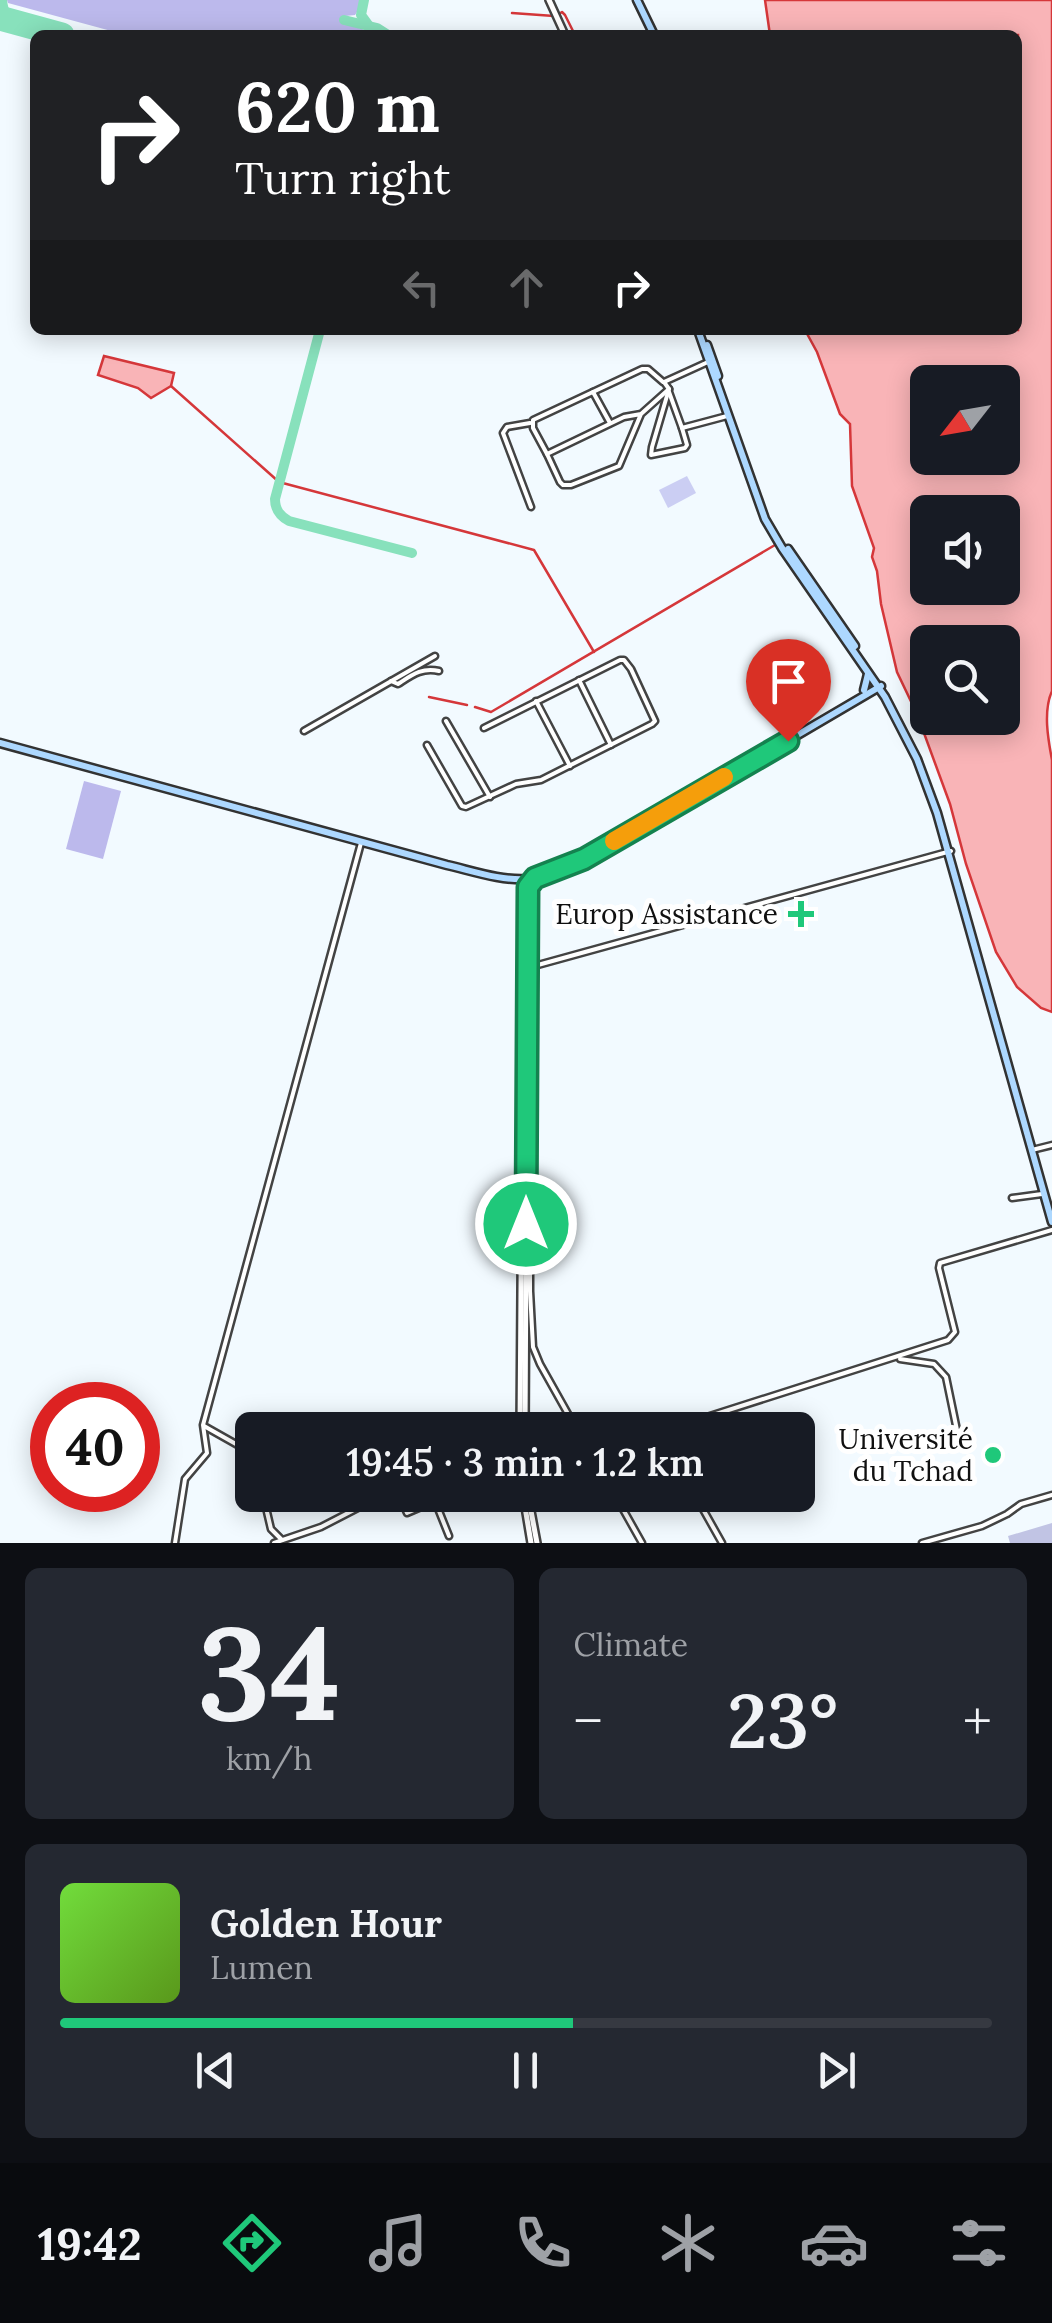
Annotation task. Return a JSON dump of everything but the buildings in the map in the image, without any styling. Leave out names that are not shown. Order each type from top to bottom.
[{"type":"main road","points":[[637,0],[652,30]]},
{"type":"main road","points":[[697,335],[768,517],[904,722],[928,776],[1052,1208]]},
{"type":"main road","points":[[697,335],[765,519],[878,682],[922,772],[949,852]]},
{"type":"main road","points":[[865,692],[868,672]]},
{"type":"main road","points":[[0,744],[490,875],[526,881],[604,848],[878,682]]},
{"type":"main road","points":[[865,692],[885,697]]},
{"type":"main road","points":[[1034,1150],[1052,1222]]},
{"type":"street","points":[[550,0],[563,30]]},
{"type":"street","points":[[664,382],[708,362]]},
{"type":"street","points":[[531,507],[503,433],[507,427],[531,423],[644,368],[668,389],[687,445],[654,456],[651,455],[668,389]]},
{"type":"street","points":[[531,423],[563,486],[571,485],[614,469],[622,460],[641,414],[668,389]]},
{"type":"street","points":[[593,392],[610,424]]},
{"type":"street","points":[[682,428],[728,413]]},
{"type":"street","points":[[547,454],[641,414]]},
{"type":"street","points":[[304,731],[435,656]]},
{"type":"street","points":[[427,745],[466,807],[516,784],[541,780],[655,720],[631,669],[620,660],[484,728]]},
{"type":"street","points":[[388,683],[398,684],[418,671],[439,671]]},
{"type":"street","points":[[579,680],[612,745]]},
{"type":"street","points":[[536,701],[570,766]]},
{"type":"street","points":[[446,720],[490,797]]},
{"type":"street","points":[[175,1543],[185,1479],[207,1453],[203,1426],[361,840]]},
{"type":"street","points":[[524,968],[949,852]]},
{"type":"street","points":[[522,1412],[526,881]]},
{"type":"street","points":[[1034,1150],[1052,1145]]},
{"type":"street","points":[[524,1151],[530,1156],[533,1347],[567,1412]]},
{"type":"street","points":[[1012,1198],[1044,1194]]},
{"type":"street","points":[[724,1412],[948,1340],[955,1332],[940,1263],[1052,1230]]},
{"type":"street","points":[[896,1358],[934,1364],[946,1377],[958,1434]]},
{"type":"street","points":[[203,1426],[235,1443]]},
{"type":"street","points":[[922,1543],[982,1526],[1021,1504],[1052,1495]]},
{"type":"street","points":[[267,1512],[271,1529],[282,1540]]},
{"type":"street","points":[[274,1543],[351,1512]]},
{"type":"street","points":[[440,1512],[450,1536]]},
{"type":"street","points":[[529,1512],[534,1543]]},
{"type":"street","points":[[625,1512],[642,1543]]},
{"type":"street","points":[[704,1512],[722,1543]]},
{"type":"shaded area","points":[[7,0],[361,0],[355,15],[345,16],[343,23],[365,30],[108,30]]},
{"type":"shaded area","points":[[765,0],[1052,0],[1052,691],[1047,716],[1052,760],[1052,1012],[1041,1008],[1017,987],[996,952],[925,735],[1020,735],[1020,625],[910,625],[910,699],[897,672],[872,557],[874,548],[852,486],[850,424],[840,414],[808,335],[1022,335],[1022,30],[769,30]]},
{"type":"shaded area","points":[[104,356],[174,373],[171,386],[151,398],[138,388],[98,375]]},
{"type":"shaded area","points":[[687,476],[696,493],[668,508],[659,490]]},
{"type":"shaded area","points":[[84,781],[121,791],[103,859],[66,849]]},
{"type":"shaded area","points":[[1052,1523],[1052,1543],[1010,1543],[1008,1536]]},
{"type":"waterway","points":[[512,13],[554,16]]},
{"type":"waterway","points":[[559,14],[565,15],[572,30]]},
{"type":"waterway","points":[[171,386],[279,482],[534,550],[594,652]]},
{"type":"waterway","points":[[475,707],[491,712],[775,545]]},
{"type":"waterway","points":[[429,697],[467,705]]},
{"type":"taxiway","points":[[2,0],[6,14],[18,23]]},
{"type":"taxiway","points":[[364,0],[361,15],[369,26]]},
{"type":"taxiway","points":[[344,20],[380,30]]},
{"type":"taxiway","points":[[319,335],[275,499],[277,509],[289,521],[412,553]]},
{"type":"runway","points":[[0,18],[44,30]]},
{"type":"slow traffic","points":[[614,841],[724,777]]},
{"type":"place","name":"Europ Assistance","points":[[801,914]]},
{"type":"place","name":"Université du Tchad","points":[[993,1455]]},
{"type":"route","points":[[526,1224],[528,887],[535,878],[584,859],[788,741]]}]
